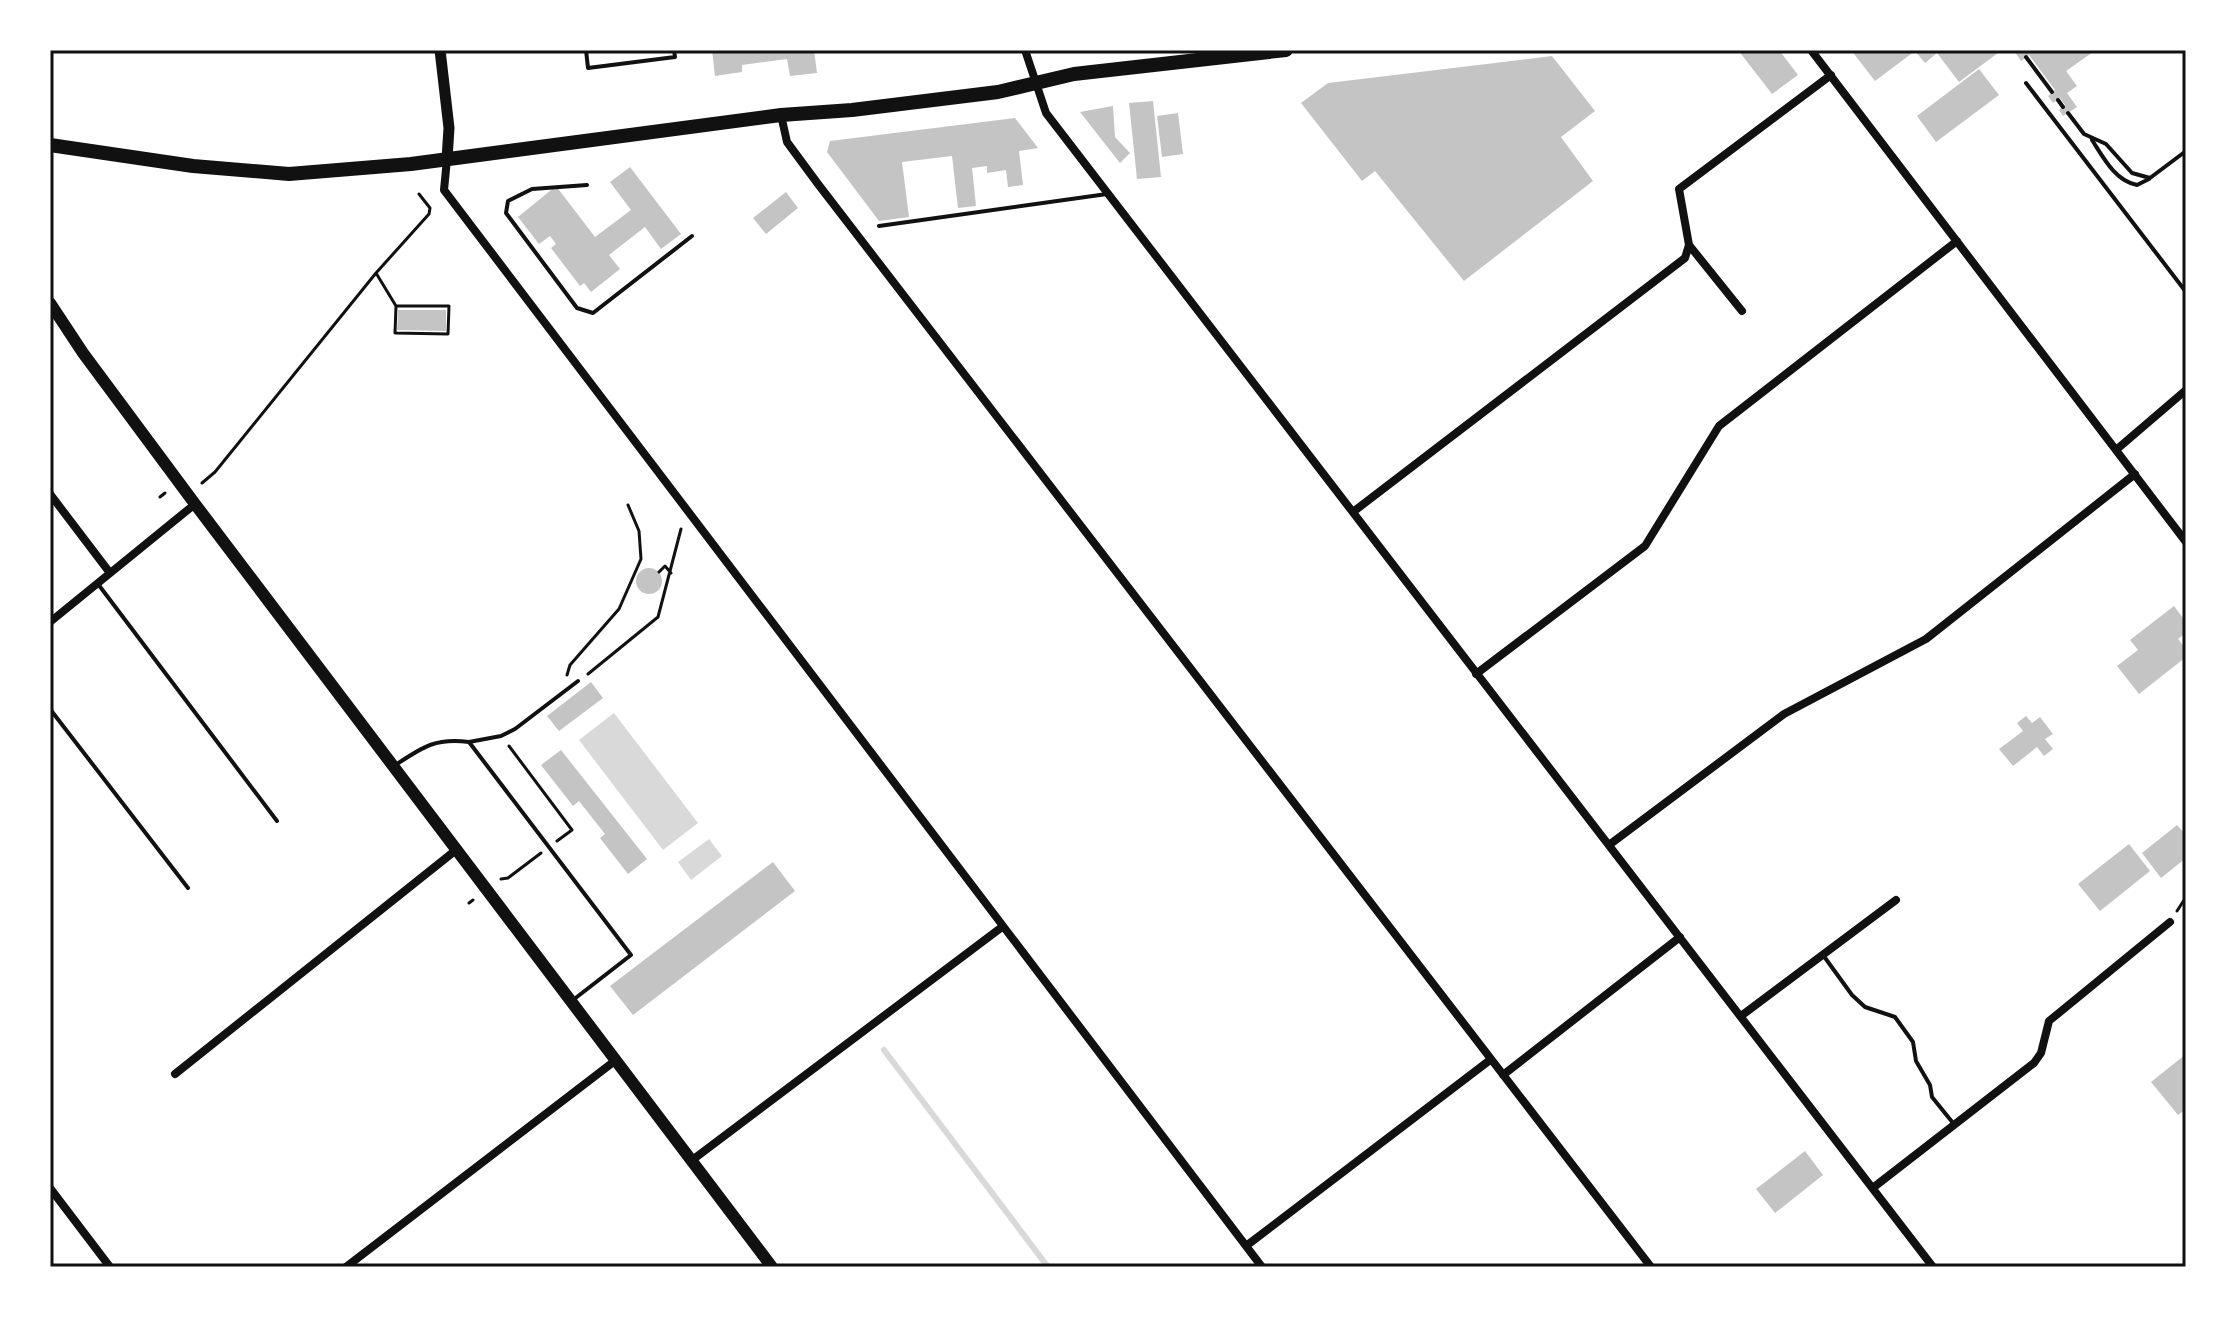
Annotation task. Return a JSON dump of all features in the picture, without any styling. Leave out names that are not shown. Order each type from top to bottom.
[{"type":"main road","points":[[50,153],[57,146],[251,172],[350,171],[781,115],[852,110],[998,92],[1074,74],[1286,50]]},
{"type":"main road","points":[[50,303],[83,353],[195,504],[772,1267]]},
{"type":"street","points":[[440,50],[449,128],[444,190],[1262,1267]]},
{"type":"street","points":[[1025,50],[1046,113],[1933,1267]]},
{"type":"street","points":[[1811,50],[2186,542]]},
{"type":"street","points":[[1353,512],[1685,258],[1689,245],[1679,189],[1831,75]]},
{"type":"street","points":[[781,115],[787,142],[818,184],[1651,1267]]},
{"type":"street","points":[[1476,674],[1645,546],[1719,426],[1957,241]]},
{"type":"street","points":[[1689,245],[1742,311]]},
{"type":"street","points":[[2116,450],[2186,390]]},
{"type":"street","points":[[1609,845],[1784,714],[1926,639],[2135,474]]},
{"type":"street","points":[[50,494],[110,573]]},
{"type":"street","points":[[50,622],[195,504]]},
{"type":"street","points":[[175,1074],[456,850]]},
{"type":"street","points":[[1741,1016],[1896,900]]},
{"type":"street","points":[[1874,1187],[2038,1059],[2046,1027],[2053,1016],[2170,922]]},
{"type":"street","points":[[691,1161],[1002,927]]},
{"type":"street","points":[[1503,1075],[1680,937]]},
{"type":"street","points":[[346,1267],[616,1060]]},
{"type":"street","points":[[1246,1246],[1490,1060]]},
{"type":"street","points":[[50,1188],[110,1267]]},
{"type":"lane","points":[[586,50],[588,68],[675,57],[674,50]]},
{"type":"lane","points":[[2026,57],[2052,92]]},
{"type":"lane","points":[[2026,83],[2186,292]]},
{"type":"lane","points":[[2058,100],[2063,107]]},
{"type":"lane","points":[[2068,113],[2127,183],[2137,185],[2150,178],[2186,151]]},
{"type":"lane","points":[[2091,139],[2106,144],[2132,173],[2150,178]]},
{"type":"lane","points":[[587,185],[532,189],[508,201],[506,213],[577,308],[593,313],[692,236]]},
{"type":"lane","points":[[879,226],[1108,194]]},
{"type":"lane","points":[[97,583],[277,821]]},
{"type":"lane","points":[[394,766],[425,746],[446,739],[469,742],[501,736],[515,729],[578,681]]},
{"type":"lane","points":[[50,709],[188,888]]},
{"type":"lane","points":[[469,742],[631,955],[571,1001]]},
{"type":"lane","points":[[1823,955],[1852,995],[1865,1007],[1895,1017],[1913,1042],[1916,1061],[1930,1085],[1932,1097],[1954,1125]]},
{"type":"path","points":[[202,483],[215,472],[376,273],[429,214],[430,208],[419,194]]},
{"type":"path","points":[[376,273],[396,306],[395,333],[448,334],[449,306],[396,306]]},
{"type":"path","points":[[160,497],[165,493]]},
{"type":"path","points":[[570,688],[567,676],[570,665],[619,609],[641,559],[639,531],[628,505]]},
{"type":"path","points":[[578,681],[658,617],[681,529]]},
{"type":"path","points":[[659,572],[665,566],[671,573]]},
{"type":"shaded area","points":[[614,713],[698,823],[663,850],[579,740]]},
{"type":"shaded area","points":[[709,839],[722,856],[691,880],[678,862]]},
{"type":"building","points":[[712,50],[814,50],[817,73],[790,76],[787,59],[742,65],[742,72],[715,76]]},
{"type":"building","points":[[1738,50],[1779,50],[1798,75],[1772,94]]},
{"type":"building","points":[[1851,50],[2002,50],[1959,82],[1937,53],[1925,63],[1915,51],[1875,81]]},
{"type":"building","points":[[2096,50],[2066,71],[2077,86],[2067,93],[2077,107],[2063,116],[2059,110],[2065,105],[2060,98],[2053,103],[2048,96],[2055,90],[2029,55],[2021,61],[2015,52]]},
{"type":"building","points":[[1552,56],[1595,111],[1561,137],[1593,181],[1464,281],[1375,171],[1362,181],[1301,103],[1328,83]]},
{"type":"building","points":[[1979,69],[1999,95],[1936,142],[1917,116]]},
{"type":"building","points":[[1153,101],[1161,177],[1137,179],[1129,103]]},
{"type":"building","points":[[1113,106],[1115,137],[1130,153],[1120,163],[1080,112]]},
{"type":"building","points":[[1178,113],[1183,154],[1162,157],[1157,116]]},
{"type":"building","points":[[1015,118],[1038,148],[1019,151],[1023,185],[1008,187],[1006,170],[987,173],[987,166],[972,168],[976,206],[958,208],[952,156],[902,162],[909,217],[879,221],[827,152],[830,141]]},
{"type":"building","points":[[630,167],[681,234],[661,249],[645,227],[609,255],[620,269],[591,292],[584,283],[580,286],[551,248],[556,244],[550,236],[539,244],[518,217],[556,186],[595,237],[631,210],[610,182]]},
{"type":"building","points":[[786,192],[798,208],[766,234],[753,218]]},
{"type":"building","points":[[398,310],[446,310],[446,331],[397,330]]},
{"type":"building","points":[[649,568],[658,572],[662,581],[658,590],[649,594],[640,590],[636,581],[640,572]]},
{"type":"building","points":[[2174,606],[2186,622],[2186,633],[2178,639],[2186,649],[2186,657],[2139,694],[2117,666],[2138,650],[2130,640]]},
{"type":"building","points":[[591,682],[603,698],[559,731],[547,716]]},
{"type":"building","points":[[2026,716],[2032,723],[2040,717],[2053,734],[2045,739],[2053,749],[2044,756],[2037,747],[2013,766],[1999,749],[2023,731],[2017,723]]},
{"type":"building","points":[[561,750],[647,859],[628,874],[600,838],[605,834],[579,801],[573,806],[541,765]]},
{"type":"building","points":[[2177,825],[2186,835],[2186,858],[2161,878],[2142,853]]},
{"type":"building","points":[[2129,844],[2150,871],[2100,911],[2078,884]]},
{"type":"building","points":[[773,862],[795,891],[633,1015],[610,986]]},
{"type":"building","points":[[2186,1054],[2186,1109],[2178,1115],[2151,1082]]},
{"type":"building","points":[[1805,1151],[1823,1175],[1775,1213],[1756,1189]]},
{"type":"waterway","points":[[884,1050],[1048,1267]]}]
